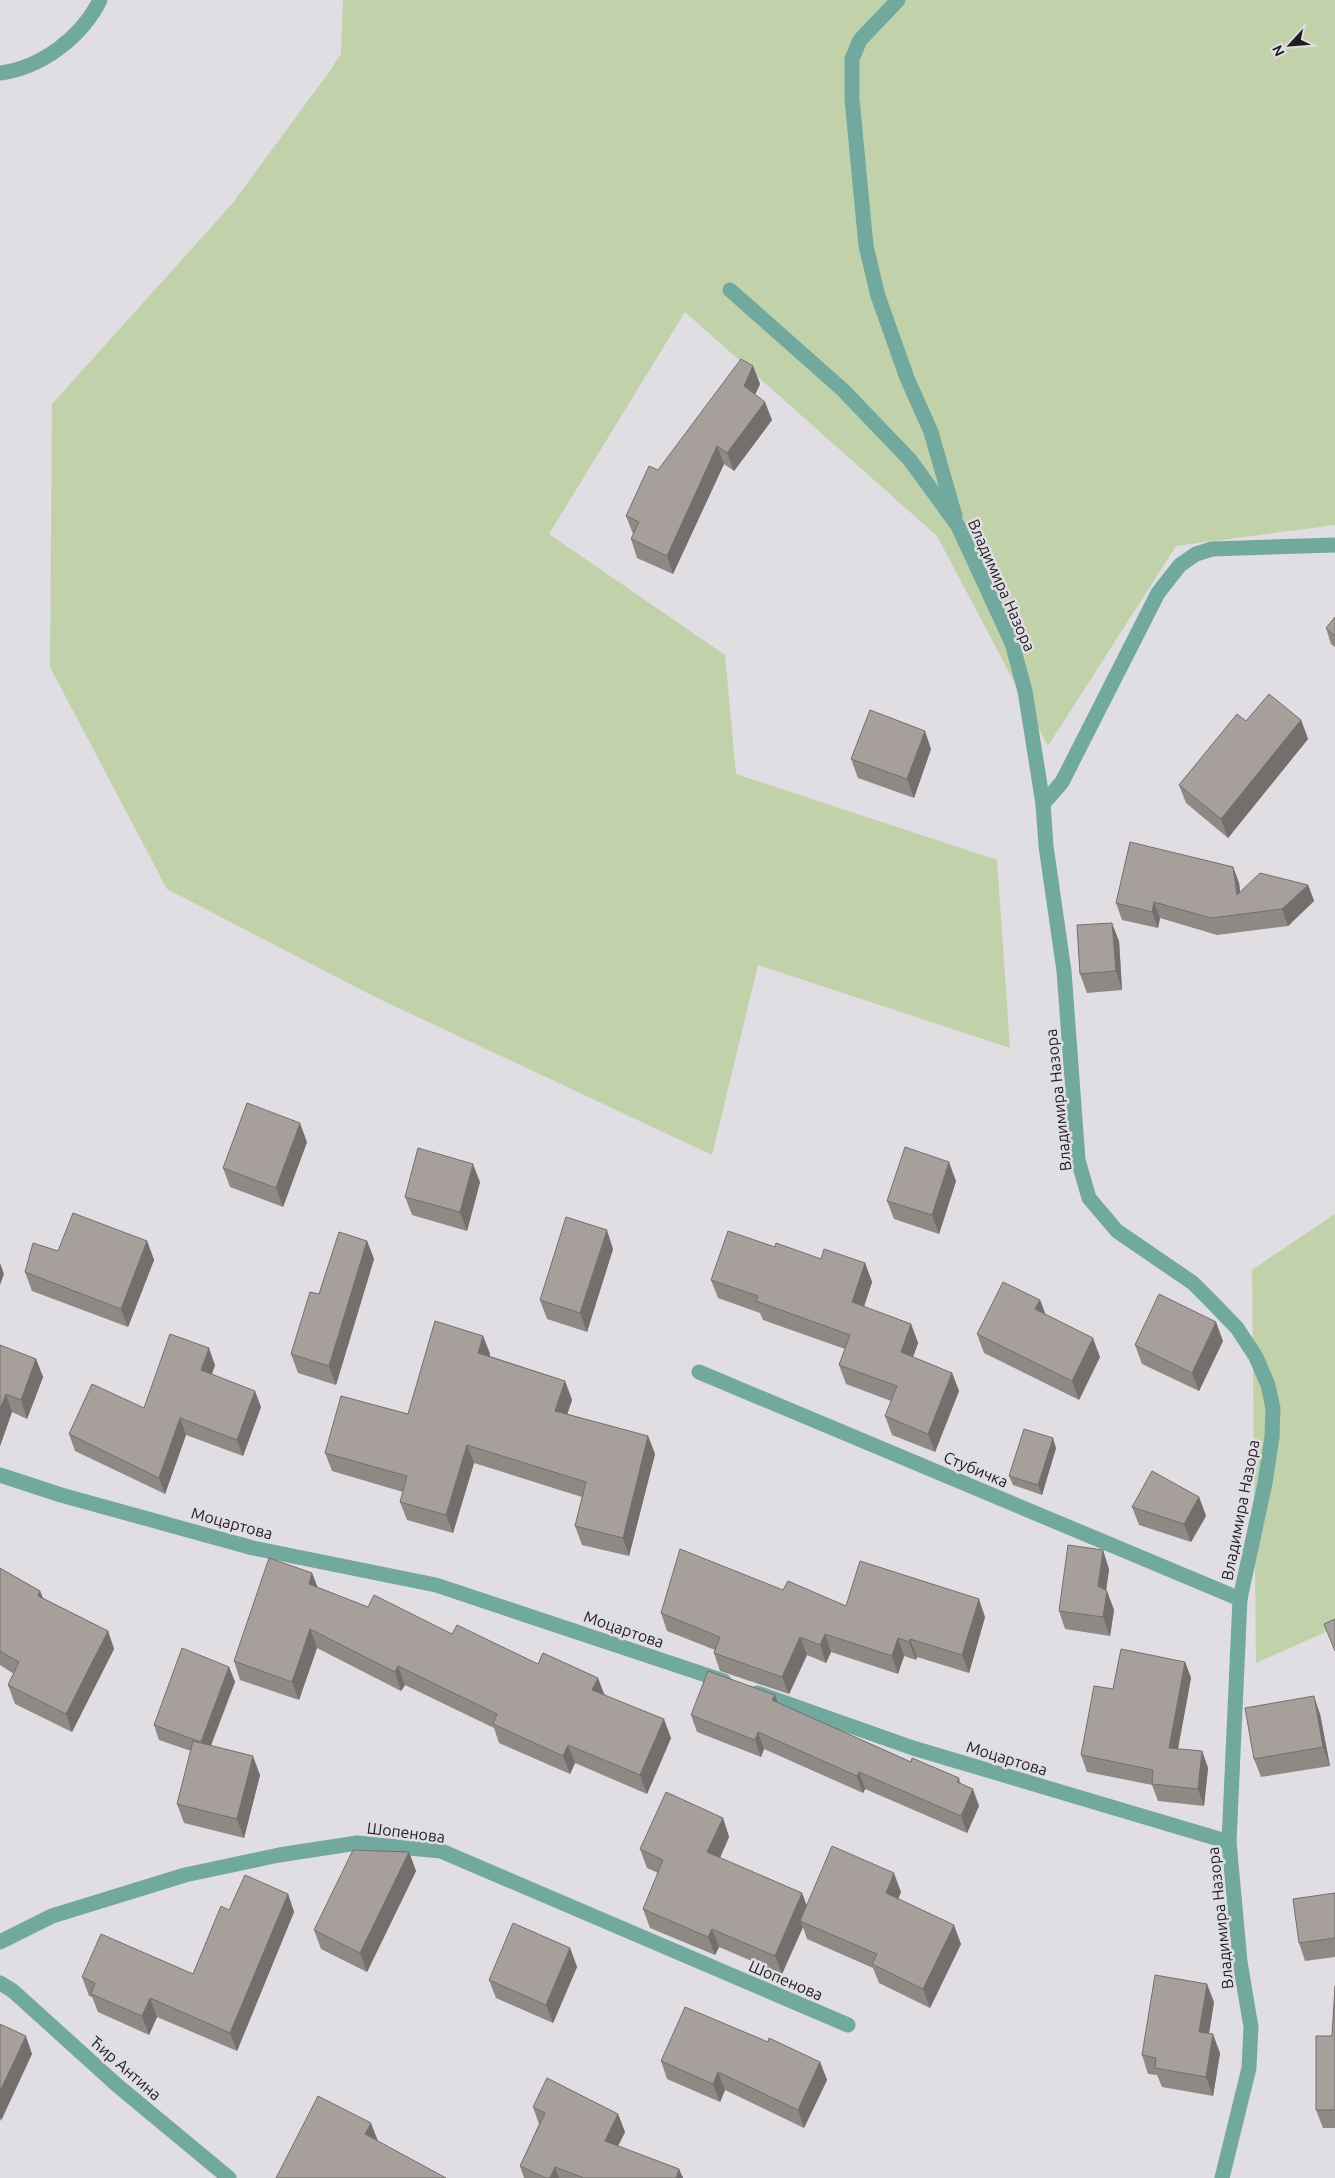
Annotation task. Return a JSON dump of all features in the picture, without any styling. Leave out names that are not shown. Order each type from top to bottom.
[{"type":"street","points":[[0,73],[39,61],[69,40],[92,15],[100,0]]},
{"type":"street","points":[[898,0],[860,40],[852,59],[852,99],[866,246],[878,296],[907,378],[931,432],[958,526]]},
{"type":"street","name":"Владимира Назора","points":[[730,290],[843,390],[910,460],[958,526],[1012,642],[1026,691],[1043,804],[1046,846],[1064,971],[1078,1160],[1089,1198],[1117,1231],[1193,1283],[1237,1328],[1256,1357],[1268,1385],[1274,1408],[1265,1483],[1240,1599],[1229,1842],[1240,1962],[1251,2027],[1249,2068],[1222,2178]]},
{"type":"street","points":[[1043,804],[1062,782],[1158,593],[1180,565],[1196,554],[1212,549],[1335,545]]},
{"type":"street","name":"Стубичка","points":[[699,1372],[1240,1599]]},
{"type":"street","name":"Моцартова","points":[[0,1475],[61,1495],[253,1548],[436,1585],[741,1687],[913,1748],[1229,1842]]},
{"type":"street","name":"Шопенова","points":[[0,1942],[52,1916],[185,1874],[323,1847],[357,1843],[403,1846],[441,1851],[848,2025]]},
{"type":"street","name":"Ћир Антина","points":[[0,1983],[13,1991],[118,2086],[229,2178]]},
{"type":"green space","points":[[343,0],[1335,0],[1335,525],[1176,546],[1048,746],[937,536],[685,312],[549,534],[725,655],[736,774],[997,860],[1010,1048],[758,965],[712,1155],[375,997],[167,889],[50,667],[52,404],[232,204],[329,72],[341,54]]},
{"type":"green space","points":[[1335,1214],[1335,1628],[1256,1663],[1252,1270]]},
{"type":"building","points":[[741,359],[753,366],[744,386],[765,402],[727,453],[717,446],[667,556],[631,539],[639,522],[626,516],[649,466],[658,470]]},
{"type":"building","points":[[1335,617],[1335,636],[1326,628]]},
{"type":"building","points":[[1269,694],[1301,720],[1221,819],[1179,785],[1237,714],[1246,721]]},
{"type":"building","points":[[870,710],[925,731],[907,779],[851,759]]},
{"type":"building","points":[[1130,842],[1233,867],[1237,895],[1260,873],[1308,885],[1282,909],[1211,918],[1154,902],[1152,912],[1116,903]]},
{"type":"building","points":[[1112,923],[1116,971],[1080,974],[1077,925]]},
{"type":"building","points":[[247,1103],[300,1123],[276,1188],[223,1168]]},
{"type":"building","points":[[905,1147],[949,1162],[932,1215],[887,1201]]},
{"type":"building","points":[[418,1148],[473,1164],[460,1212],[405,1197]]},
{"type":"building","points":[[73,1213],[147,1241],[121,1309],[25,1272],[33,1243],[58,1251]]},
{"type":"building","points":[[566,1217],[607,1230],[580,1313],[540,1300]]},
{"type":"building","points":[[728,1231],[775,1247],[776,1243],[821,1259],[824,1249],[865,1263],[852,1302],[911,1324],[901,1352],[952,1373],[928,1434],[885,1416],[897,1386],[839,1365],[850,1335],[756,1301],[758,1296],[711,1280]]},
{"type":"building","points":[[339,1232],[367,1241],[329,1366],[291,1354],[310,1292],[319,1294]]},
{"type":"building","points":[[1003,1282],[1040,1300],[1035,1309],[1093,1338],[1072,1381],[977,1334]]},
{"type":"building","points":[[1159,1294],[1216,1322],[1192,1373],[1135,1345]]},
{"type":"building","points":[[435,1321],[483,1336],[478,1353],[565,1381],[555,1411],[648,1436],[623,1538],[575,1526],[586,1482],[467,1445],[446,1515],[400,1502],[407,1476],[325,1453],[341,1396],[408,1414]]},
{"type":"building","points":[[170,1334],[209,1348],[201,1370],[255,1391],[237,1440],[180,1418],[159,1478],[69,1434],[92,1384],[144,1408]]},
{"type":"building","points":[[0,1345],[36,1359],[21,1400],[6,1394],[0,1409]]},
{"type":"building","points":[[1024,1429],[1053,1438],[1038,1485],[1009,1476]]},
{"type":"building","points":[[1152,1471],[1199,1497],[1184,1524],[1132,1507]]},
{"type":"building","points":[[1068,1545],[1103,1550],[1098,1586],[1107,1591],[1103,1617],[1059,1611]]},
{"type":"building","points":[[680,1549],[783,1590],[788,1581],[846,1606],[860,1561],[979,1599],[962,1655],[910,1639],[909,1642],[898,1638],[892,1656],[825,1634],[820,1645],[800,1637],[782,1677],[714,1653],[720,1637],[661,1613]]},
{"type":"building","points":[[269,1558],[312,1573],[309,1584],[368,1607],[374,1595],[452,1634],[457,1625],[538,1664],[543,1653],[598,1678],[592,1690],[664,1719],[640,1775],[568,1745],[563,1756],[493,1724],[497,1714],[398,1666],[395,1672],[310,1629],[292,1682],[234,1661]]},
{"type":"building","points":[[0,1568],[40,1591],[38,1596],[108,1631],[66,1714],[8,1685],[19,1662],[0,1651]]},
{"type":"building","points":[[1335,1619],[1335,1651],[1324,1624]]},
{"type":"building","points":[[182,1648],[229,1667],[201,1742],[154,1725]]},
{"type":"building","points":[[1121,1649],[1185,1662],[1169,1748],[1202,1751],[1198,1789],[1152,1784],[1153,1770],[1081,1755],[1094,1686],[1113,1689]]},
{"type":"building","points":[[708,1671],[775,1695],[772,1700],[911,1762],[912,1758],[959,1778],[957,1782],[973,1789],[961,1816],[859,1772],[857,1776],[758,1732],[755,1740],[691,1715]]},
{"type":"building","points":[[1314,1696],[1323,1747],[1254,1759],[1245,1708]]},
{"type":"building","points":[[193,1741],[253,1756],[237,1819],[177,1804]]},
{"type":"building","points":[[666,1792],[723,1818],[707,1852],[802,1893],[775,1956],[712,1929],[708,1937],[643,1909],[663,1860],[640,1849]]},
{"type":"building","points":[[832,1846],[894,1873],[886,1893],[954,1925],[923,1989],[872,1964],[877,1954],[800,1921]]},
{"type":"building","points":[[353,1850],[409,1852],[360,1953],[314,1930]]},
{"type":"building","points":[[245,1875],[288,1894],[230,2033],[150,1998],[142,2016],[91,1994],[95,1983],[82,1977],[101,1934],[193,1974],[221,1906],[229,1910]]},
{"type":"building","points":[[1335,1893],[1335,1938],[1299,1943],[1293,1899]]},
{"type":"building","points":[[513,1923],[570,1948],[546,2005],[489,1980]]},
{"type":"building","points":[[1155,1975],[1207,1984],[1199,2032],[1213,2034],[1206,2077],[1155,2068],[1156,2058],[1142,2055]]},
{"type":"building","points":[[1335,1986],[1335,2110],[1316,2110],[1316,2036],[1332,2036]]},
{"type":"building","points":[[685,2007],[768,2042],[769,2038],[820,2062],[798,2110],[718,2072],[713,2084],[661,2061]]},
{"type":"building","points":[[0,2024],[26,2036],[0,2091]]},
{"type":"building","points":[[547,2078],[618,2114],[605,2141],[679,2169],[676,2178],[584,2178],[555,2167],[550,2178],[546,2178],[520,2166],[545,2113],[533,2107]]},
{"type":"building","points":[[318,2096],[371,2123],[365,2134],[446,2178],[276,2178]]}]
